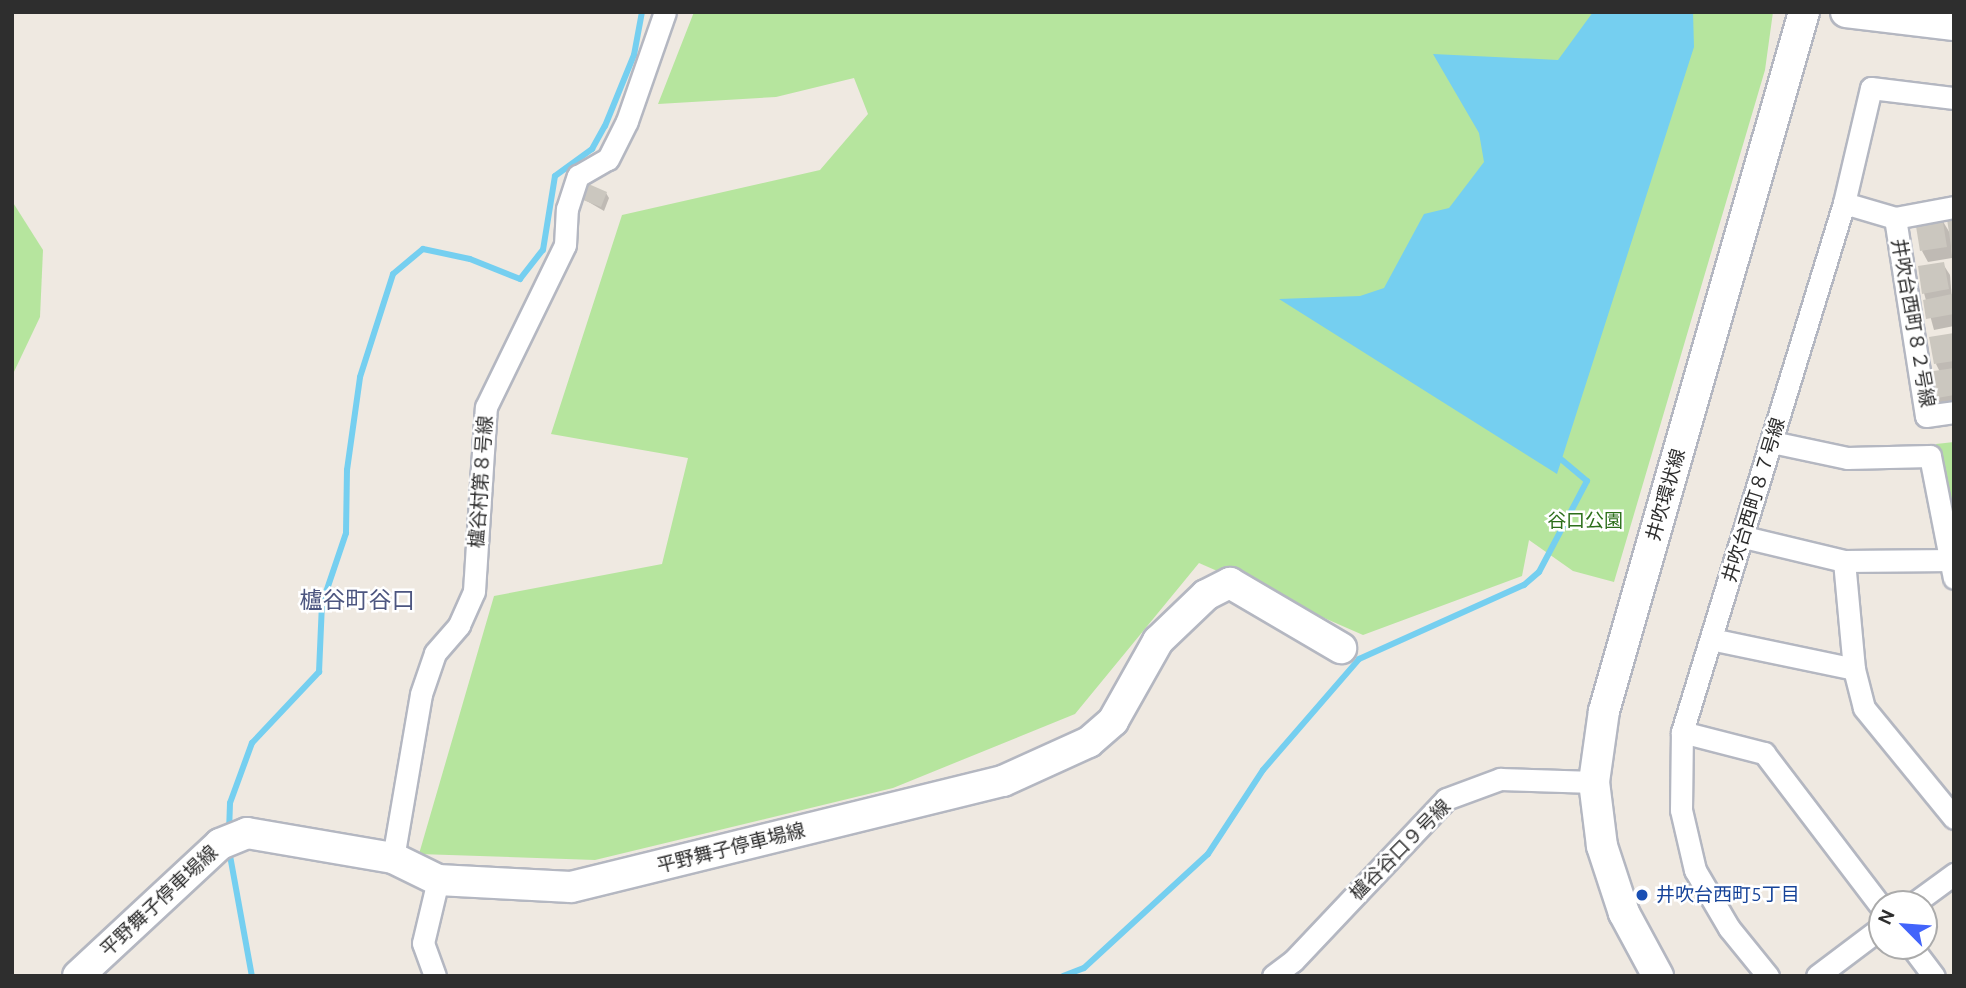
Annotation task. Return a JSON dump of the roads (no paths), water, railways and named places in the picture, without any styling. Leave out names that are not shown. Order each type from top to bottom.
[{"type":"main road","name":"井吹環状線","points":[[1658,976],[1619,899],[1602,846],[1594,782],[1604,711],[1804,12]]},
{"type":"main road","points":[[1846,12],[1954,25]]},
{"type":"main road","name":"平野舞子停車場線","points":[[78,976],[227,840],[247,833],[393,858],[438,880],[571,887],[1003,781],[1089,742],[1113,721],[1158,641],[1206,595],[1230,583],[1253,592],[1341,648]]},
{"type":"street","name":"櫨谷村第８号線","points":[[393,858],[421,694],[435,653],[458,625],[474,591],[486,407],[565,245],[568,209],[578,176],[608,159],[627,121],[665,12]]},
{"type":"street","name":"井吹台西町８７号線","points":[[1768,976],[1729,928],[1695,870],[1681,810],[1682,732],[1744,537],[1844,203],[1871,88],[1954,98]]},
{"type":"street","name":"井吹台西町８２号線","points":[[1844,203],[1895,218],[1926,416],[1954,412]]},
{"type":"street","points":[[1895,218],[1954,207]]},
{"type":"street","points":[[1744,537],[1844,561],[1953,566],[1930,457],[1847,458],[1772,442]]},
{"type":"street","points":[[1844,561],[1854,669],[1864,708],[1954,818]]},
{"type":"street","points":[[1711,639],[1854,669]]},
{"type":"street","points":[[1682,732],[1764,753],[1868,890]]},
{"type":"street","name":"櫨谷谷口９号線","points":[[1273,976],[1293,961],[1446,799],[1500,779],[1594,782]]},
{"type":"street","points":[[1932,890],[1954,874]]},
{"type":"street","points":[[435,976],[424,943],[438,880]]},
{"type":"street","points":[[1817,976],[1868,938]]},
{"type":"street","points":[[1922,960],[1934,976]]},
{"type":"water","points":[[1593,12],[1693,12],[1694,47],[1557,474],[1279,299],[1360,296],[1384,288],[1424,214],[1449,208],[1484,162],[1479,133],[1433,54],[1558,60]]},
{"type":"waterway","points":[[229,832],[230,803],[252,743],[319,672],[322,604],[346,533],[347,470],[360,377],[393,274],[423,249],[470,259],[520,279],[543,250],[555,176],[592,149],[605,126],[634,55],[642,12]]},
{"type":"waterway","points":[[1063,976],[1084,968],[1208,854],[1263,770],[1359,659],[1524,585],[1539,572],[1587,481],[1562,460]]},
{"type":"waterway","points":[[229,850],[252,976]]},
{"type":"place","name":"井吹台西町5丁目","points":[[1642,895]]},
{"type":"district","name":"櫨谷町谷口","points":[[357,600]]},
{"type":"park label","name":"谷口公園","points":[[1585,521]]}]
